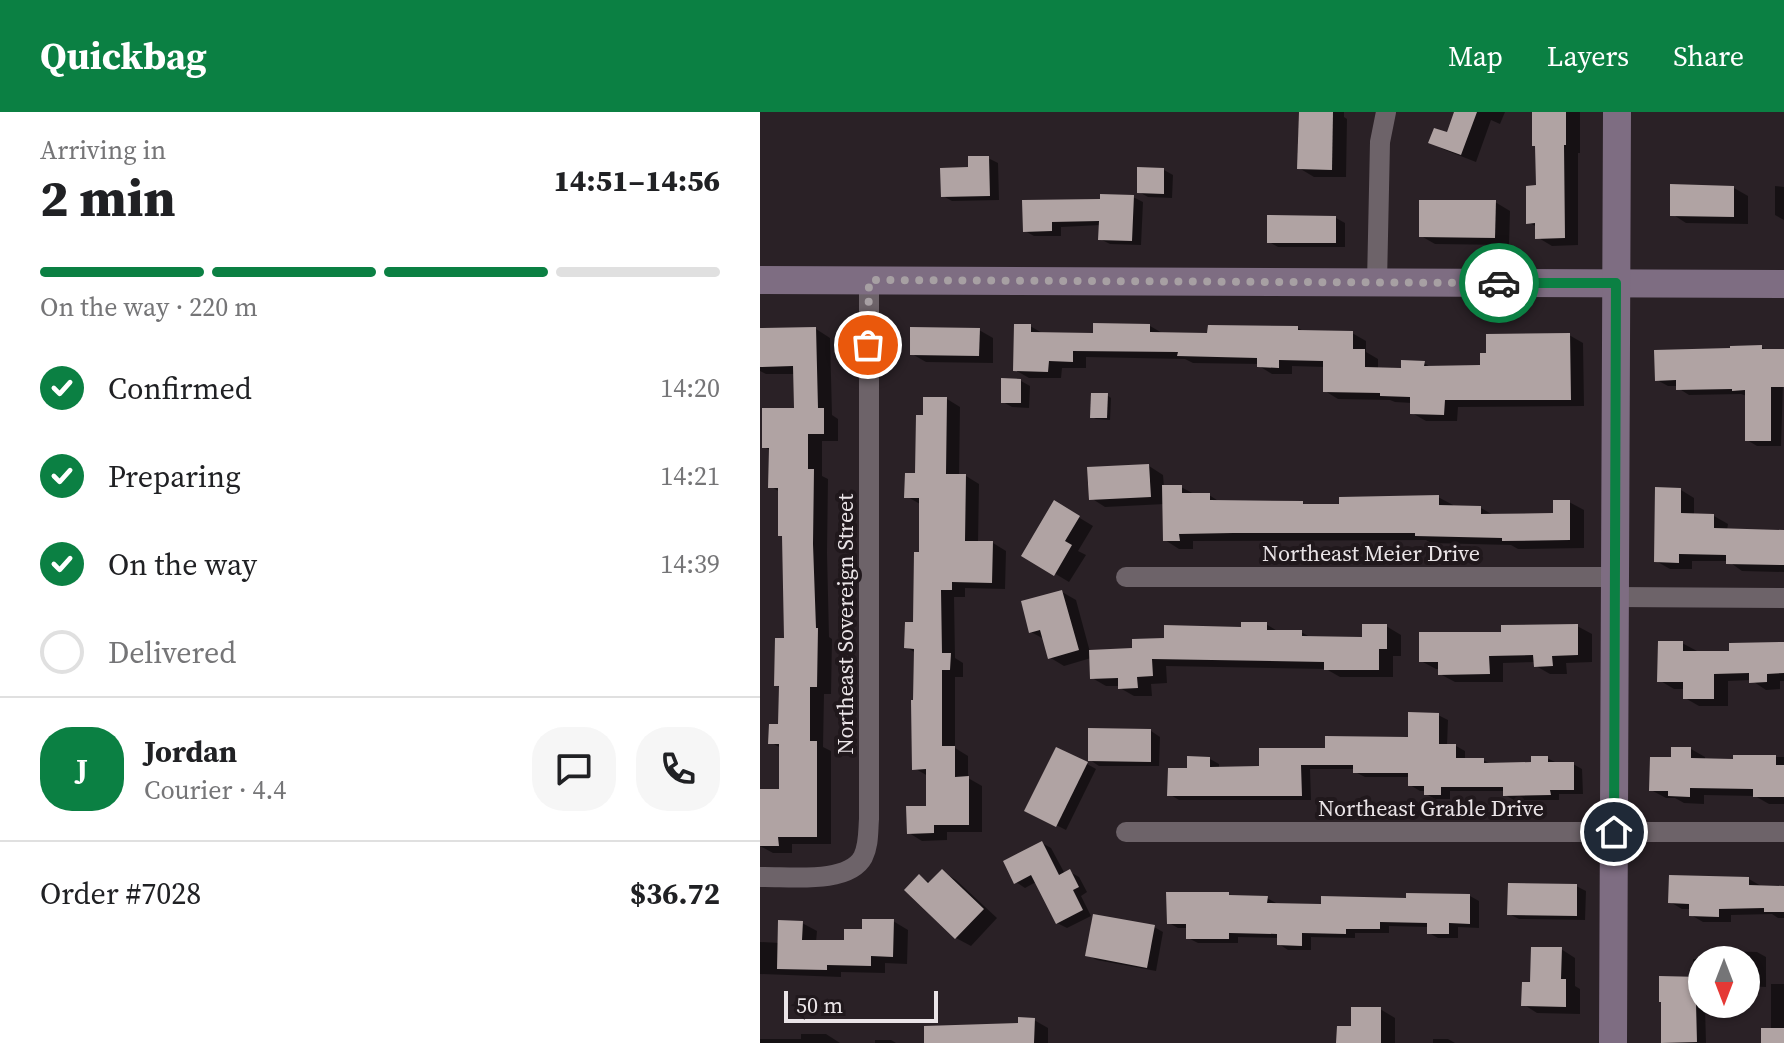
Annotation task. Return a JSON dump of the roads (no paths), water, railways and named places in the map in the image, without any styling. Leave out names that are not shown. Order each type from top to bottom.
[{"type":"street","points":[[1377,283],[1380,142],[1386,112]]},
{"type":"street","points":[[1613,1043],[1617,112]]},
{"type":"street","points":[[760,280],[1784,284]]},
{"type":"street","name":"Northeast Sovereign Street","points":[[760,877],[834,876],[851,869],[862,859],[867,845],[869,280]]},
{"type":"street","name":"Northeast Meier Drive","points":[[1126,577],[1615,587],[1784,598]]},
{"type":"street","name":"Northeast Grable Drive","points":[[1126,832],[1784,832]]}]
